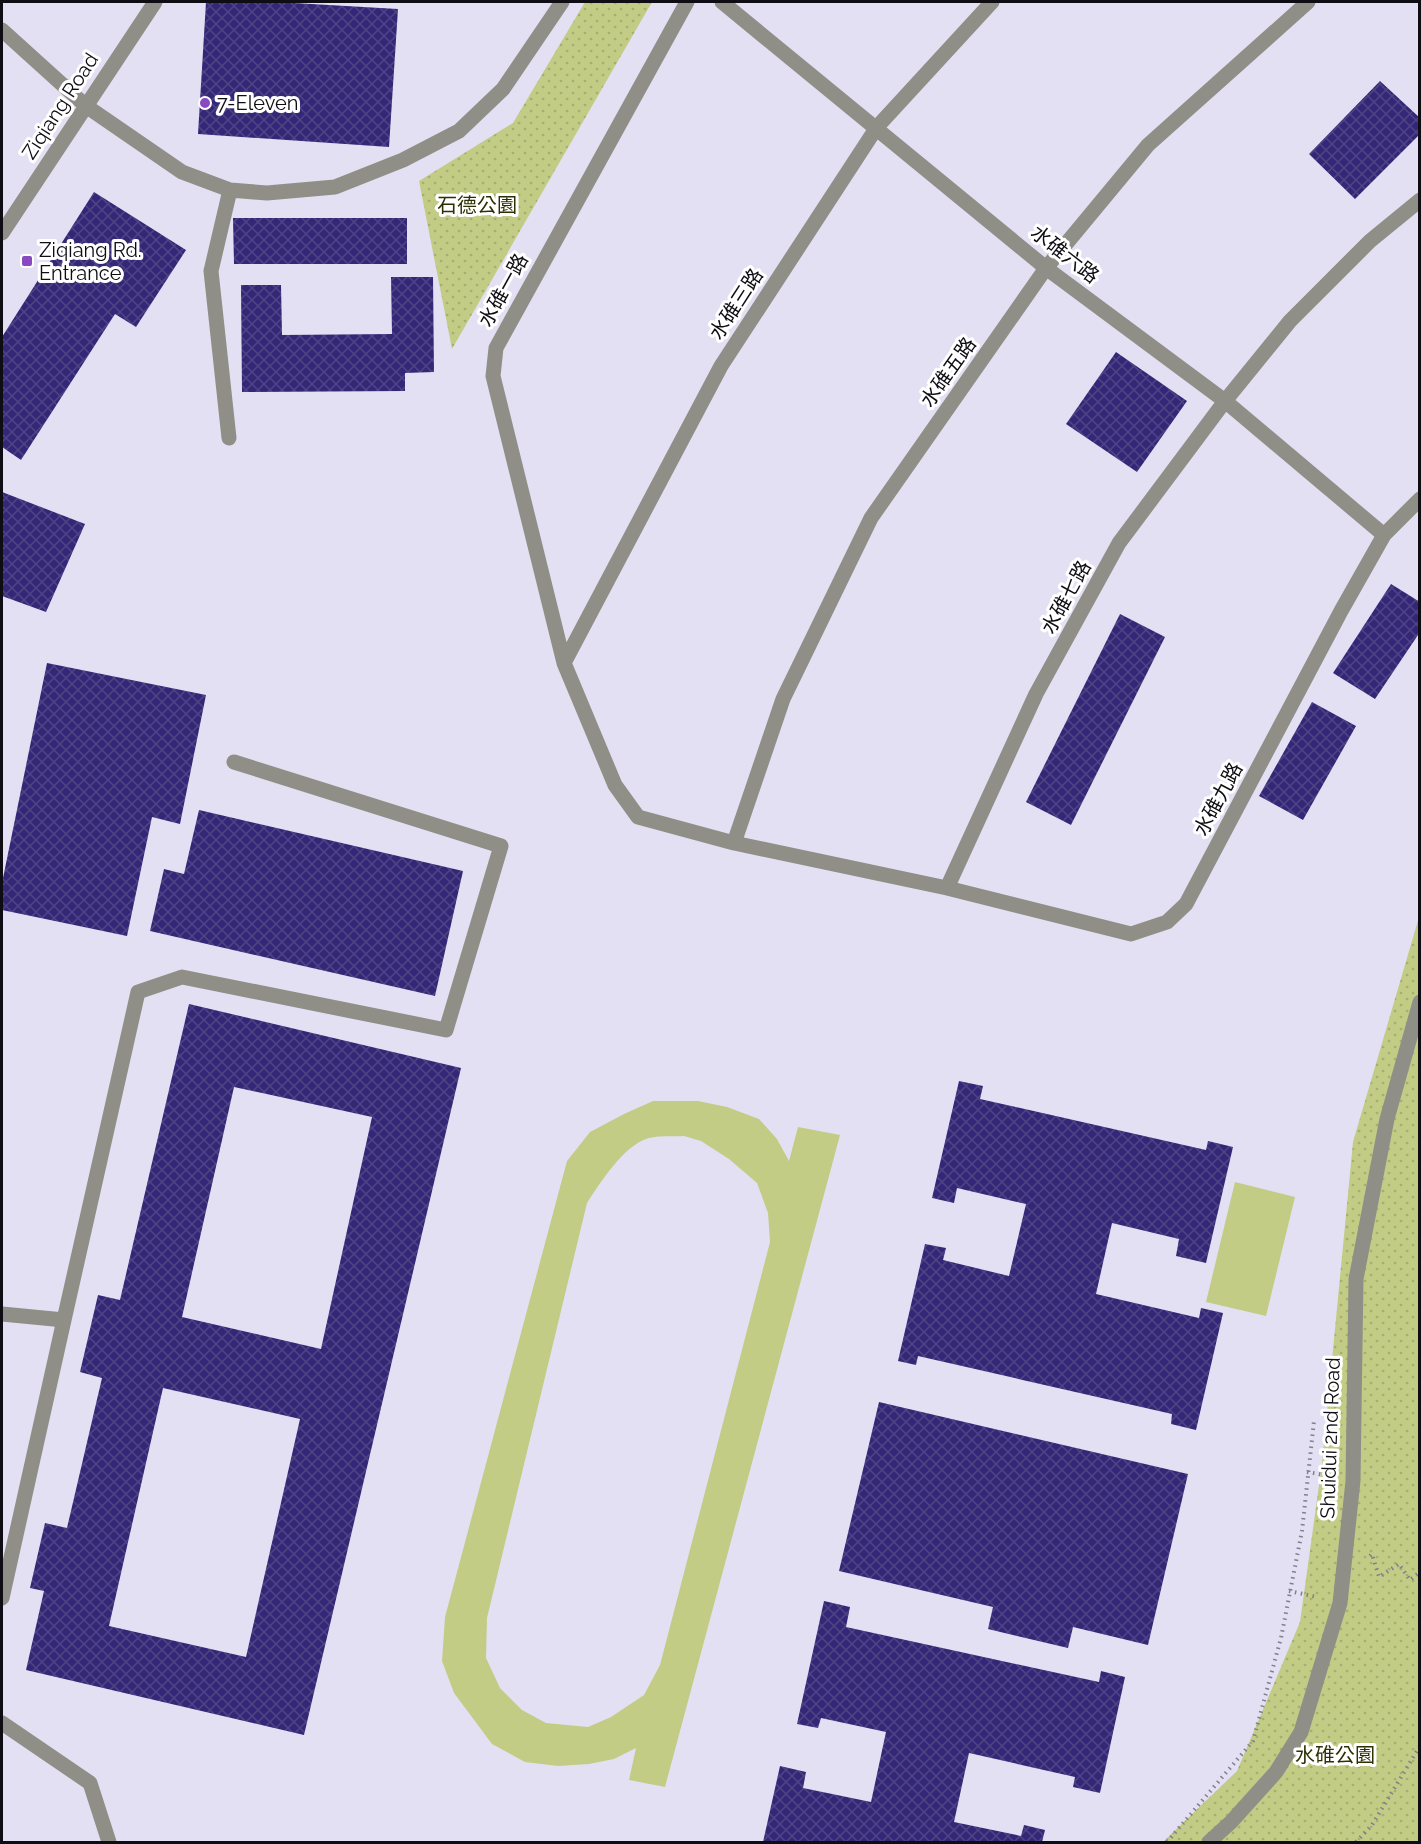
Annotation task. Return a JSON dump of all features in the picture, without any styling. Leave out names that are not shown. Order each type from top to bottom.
[{"type":"street","name":"Ziqiang Road","points":[[2,234],[154,2]]},
{"type":"street","points":[[2,30],[86,105],[182,172],[230,190],[267,193],[335,187],[403,159],[459,131],[503,89],[562,2]]},
{"type":"street","name":"水碓一路","points":[[687,2],[495,348],[494,376],[564,663],[615,785],[638,817],[734,843]]},
{"type":"street","name":"水碓六路","points":[[722,2],[1046,268],[1225,401],[1384,535]]},
{"type":"street","name":"水碓三路","points":[[564,663],[721,366],[877,127],[992,2]]},
{"type":"street","name":"水碓五路","points":[[734,843],[783,699],[871,518],[1046,268],[1148,145],[1308,2]]},
{"type":"street","points":[[229,438],[211,271],[230,190]]},
{"type":"street","name":"水碓七路","points":[[947,888],[1036,694],[1119,543],[1225,401],[1290,321],[1370,242],[1419,200]]},
{"type":"street","name":"水碓九路","points":[[947,888],[1131,934],[1167,922],[1186,904],[1341,611],[1384,535],[1419,499]]},
{"type":"street","points":[[2,1598],[138,992],[182,977],[446,1030],[501,846],[234,762]]},
{"type":"street","points":[[734,843],[947,888]]},
{"type":"street","name":"Shuidui 2nd Road","points":[[1209,1842],[1231,1822],[1276,1772],[1301,1732],[1340,1603],[1353,1480],[1356,1279],[1387,1119],[1419,1002]]},
{"type":"street","points":[[2,1314],[64,1320]]},
{"type":"street","points":[[2,1723],[90,1783],[109,1842]]},
{"type":"path","points":[[1167,1842],[1253,1741],[1281,1638],[1302,1531],[1314,1421]]},
{"type":"path","points":[[1366,1560],[1372,1554],[1379,1577],[1400,1564],[1410,1580],[1419,1572]]},
{"type":"path","points":[[1356,1842],[1372,1825],[1419,1746]]},
{"type":"green space","name":"石德公園","points":[[585,2],[652,2],[452,349],[419,181],[513,123]]},
{"type":"green space","name":"水碓公園","points":[[1419,917],[1419,1842],[1163,1842],[1237,1771],[1300,1622],[1322,1464],[1353,1142]]},
{"type":"green space","points":[[653,1101],[698,1101],[727,1107],[759,1119],[777,1139],[789,1161],[798,1127],[840,1135],[665,1787],[629,1780],[636,1748],[614,1759],[589,1764],[558,1766],[525,1762],[492,1744],[454,1693],[442,1661],[445,1617],[567,1161],[590,1132]],"holes":[[[665,1136],[684,1136],[701,1141],[729,1159],[757,1183],[768,1213],[770,1242],[660,1665],[644,1695],[611,1717],[588,1727],[546,1723],[522,1710],[500,1688],[486,1658],[487,1618],[587,1203],[613,1166],[638,1143],[646,1139]]]},
{"type":"green space","points":[[1235,1182],[1295,1197],[1266,1316],[1206,1302]]},
{"type":"building","points":[[206,2],[277,2],[398,9],[389,147],[198,134]]},
{"type":"building","points":[[1380,81],[1420,118],[1420,134],[1355,199],[1309,154]]},
{"type":"building","points":[[94,192],[186,250],[136,327],[115,314],[21,460],[2,447],[2,337]]},
{"type":"building","points":[[233,218],[407,218],[407,264],[234,264]]},
{"type":"building","points":[[391,277],[433,277],[434,372],[405,373],[405,391],[242,392],[241,285],[281,285],[282,335],[392,334]]},
{"type":"building","points":[[1116,352],[1187,401],[1137,472],[1066,424]]},
{"type":"building","points":[[2,492],[85,524],[46,612],[2,596]]},
{"type":"building","points":[[1391,584],[1420,602],[1420,632],[1375,699],[1333,673]]},
{"type":"building","points":[[1120,614],[1165,637],[1071,825],[1026,802]]},
{"type":"building","points":[[47,663],[206,695],[180,824],[152,817],[127,936],[2,910],[2,883]]},
{"type":"building","points":[[1312,702],[1356,726],[1303,820],[1259,796]]},
{"type":"building","points":[[199,810],[463,871],[435,996],[150,931],[164,869],[184,874]]},
{"type":"building","points":[[189,1004],[461,1068],[304,1735],[26,1670],[44,1591],[30,1588],[45,1523],[67,1528],[102,1378],[80,1372],[98,1295],[120,1300]],"holes":[[[234,1087],[372,1117],[321,1349],[182,1317]],[[163,1388],[300,1419],[246,1657],[109,1626]]]},
{"type":"building","points":[[959,1081],[983,1086],[980,1099],[1206,1150],[1208,1141],[1233,1147],[1206,1263],[1176,1256],[1179,1239],[1112,1223],[1096,1294],[1199,1318],[1201,1308],[1223,1313],[1196,1430],[1171,1424],[1172,1414],[918,1356],[916,1365],[898,1361],[925,1244],[946,1248],[943,1260],[1009,1276],[1026,1204],[957,1188],[954,1203],[932,1198]]},
{"type":"building","points":[[879,1402],[1188,1474],[1148,1645],[1073,1627],[1068,1648],[988,1629],[993,1607],[839,1571]]},
{"type":"building","points":[[824,1601],[850,1607],[846,1627],[1099,1682],[1101,1671],[1125,1677],[1100,1793],[1073,1787],[1075,1777],[969,1753],[954,1822],[1021,1836],[1024,1825],[1045,1830],[1042,1842],[763,1842],[780,1766],[806,1772],[803,1788],[871,1802],[886,1732],[821,1718],[818,1728],[797,1724]]},
{"type":"place","name":"7-Eleven","points":[[205,103]]},
{"type":"place","name":"Ziqiang Rd. Entrance","points":[[27,261]]}]
